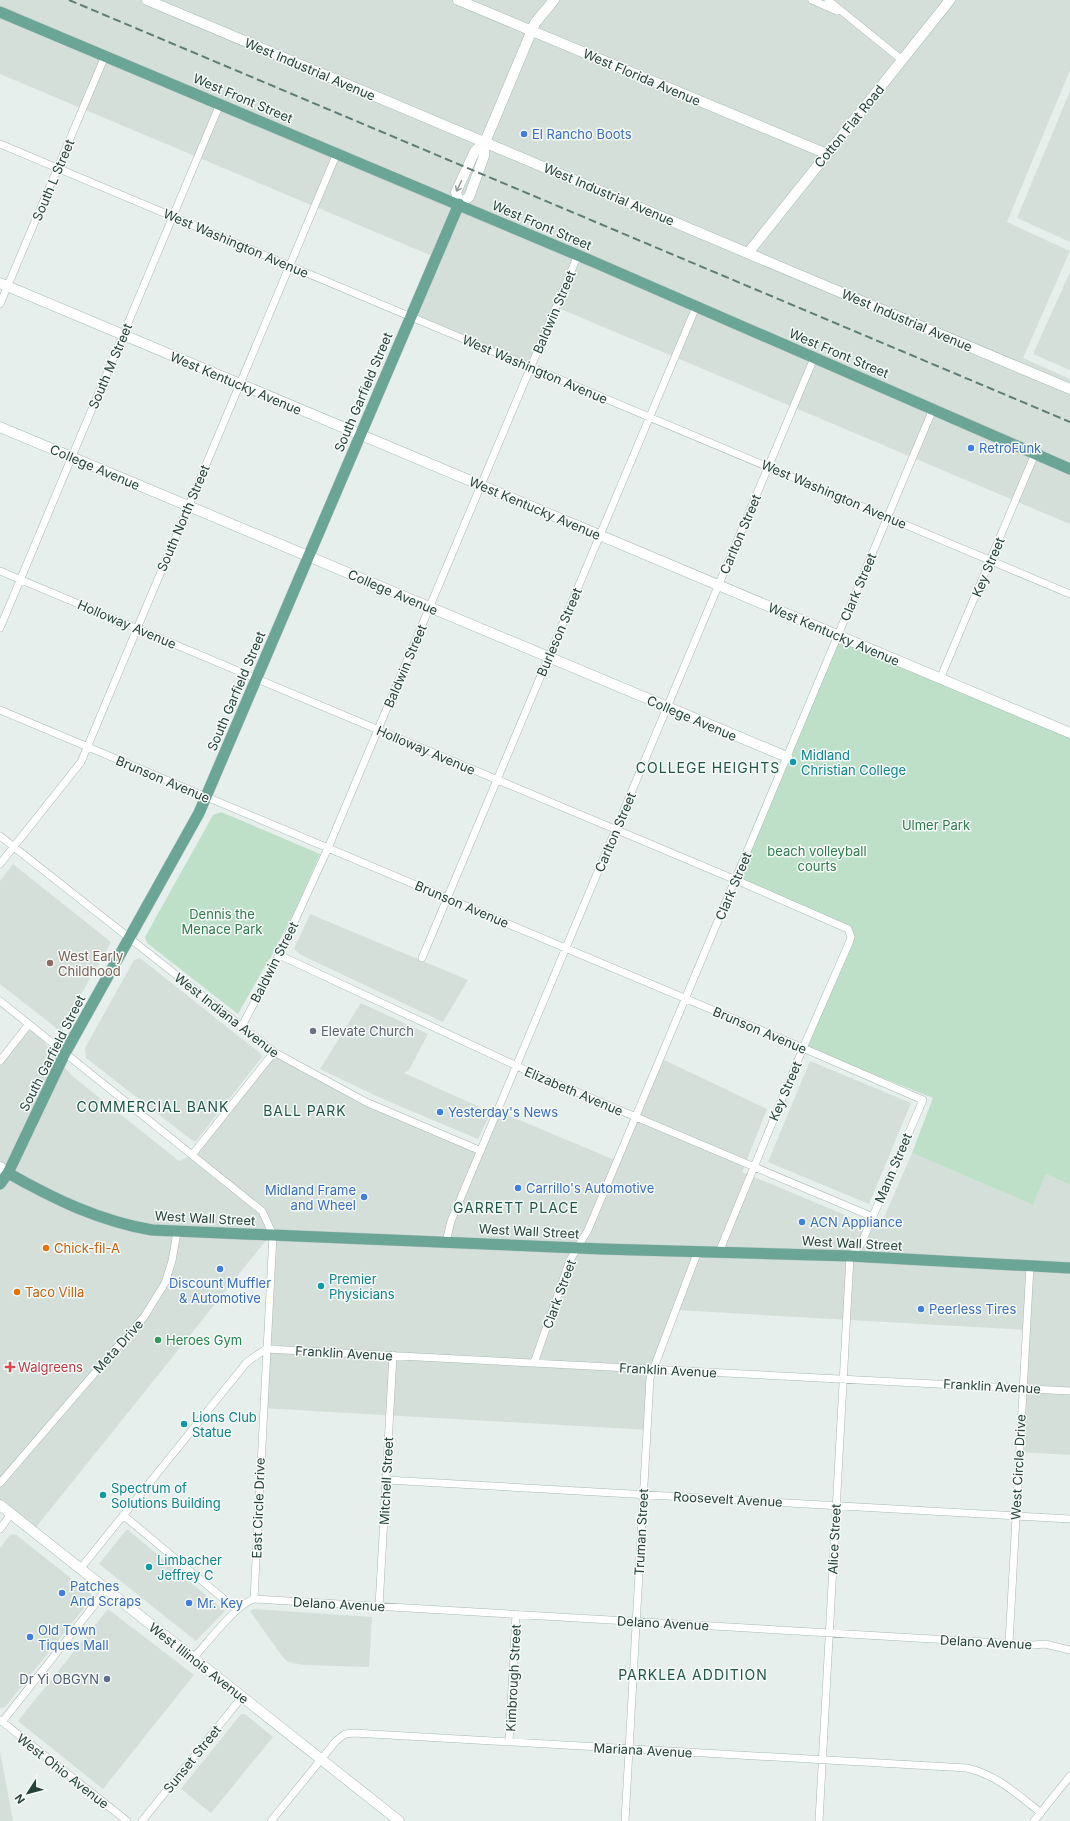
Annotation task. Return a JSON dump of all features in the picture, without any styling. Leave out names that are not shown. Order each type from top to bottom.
[{"type":"main road","name":"West Front Street","points":[[0,12],[578,255],[1070,469]]},
{"type":"main road","name":"South Garfield Street","points":[[0,1184],[4,1170],[65,1053],[199,813],[458,204]]},
{"type":"main road","name":"West Wall Street","points":[[4,1170],[62,1202],[116,1223],[152,1230],[850,1256],[1070,1268]]},
{"type":"street","name":"West Industrial Avenue","points":[[147,0],[1070,389]]},
{"type":"street","name":"West Florida Avenue","points":[[458,0],[827,154]]},
{"type":"street","name":"South Garfield Street","points":[[458,204],[469,197],[484,156],[485,142],[535,23],[554,0]]},
{"type":"street","points":[[812,0],[844,13]]},
{"type":"street","points":[[828,0],[902,60]]},
{"type":"street","name":"Cotton Flat Road","points":[[748,253],[950,0]]},
{"type":"street","name":"South L Street","points":[[0,304],[4,285],[58,168],[105,56]]},
{"type":"street","name":"South M Street","points":[[0,628],[220,104]]},
{"type":"street","name":"West Washington Avenue","points":[[0,144],[1070,594]]},
{"type":"street","name":"South North Street","points":[[0,864],[81,762],[337,153]]},
{"type":"street","name":"Baldwin Street","points":[[241,1028],[279,955],[328,848],[578,255]]},
{"type":"street","name":"West Kentucky Avenue","points":[[4,285],[1070,734]]},
{"type":"street","name":"Burleson Street","points":[[422,958],[696,306]]},
{"type":"street","name":"Carlton Street","points":[[446,1242],[451,1221],[814,358]]},
{"type":"street","name":"Clark Street","points":[[534,1363],[570,1260],[588,1230],[933,409]]},
{"type":"street","name":"College Avenue","points":[[0,427],[786,758]]},
{"type":"street","name":"Key Street","points":[[940,679],[1035,454]]},
{"type":"street","name":"Holloway Avenue","points":[[0,570],[736,880],[841,925],[850,931]]},
{"type":"street","name":"Brunson Avenue","points":[[0,710],[923,1100]]},
{"type":"street","name":"West Indiana Avenue","points":[[0,836],[241,1028],[274,1052],[366,1102],[481,1151]]},
{"type":"street","name":"Key Street","points":[[719,1252],[803,1048],[849,942],[851,936],[850,931]]},
{"type":"street","name":"Elizabeth Avenue","points":[[279,955],[516,1066],[873,1217]]},
{"type":"street","points":[[0,1001],[262,1211],[273,1235]]},
{"type":"street","points":[[0,1061],[29,1024]]},
{"type":"street","points":[[192,1155],[274,1052]]},
{"type":"street","name":"Mann Street","points":[[850,1256],[861,1244],[923,1100]]},
{"type":"street","name":"Meta Drive","points":[[0,1483],[144,1317],[165,1282],[172,1261],[178,1232]]},
{"type":"street","name":"East Circle Drive","points":[[254,1599],[273,1235]]},
{"type":"street","name":"Truman Street","points":[[625,1821],[650,1378],[698,1251]]},
{"type":"street","name":"Alice Street","points":[[819,1821],[850,1256]]},
{"type":"street","name":"West Circle Drive","points":[[1009,1643],[1030,1266]]},
{"type":"street","points":[[80,1569],[247,1362],[266,1349]]},
{"type":"street","name":"Franklin Avenue","points":[[266,1349],[1070,1391]]},
{"type":"street","name":"Mitchell Street","points":[[379,1607],[393,1355]]},
{"type":"street","name":"Roosevelt Avenue","points":[[386,1480],[1070,1519]]},
{"type":"street","name":"West Illinois Avenue","points":[[0,1506],[322,1759],[396,1820]]},
{"type":"street","points":[[0,1529],[11,1514]]},
{"type":"street","points":[[123,1515],[237,1610]]},
{"type":"street","points":[[1,1721],[106,1590]]},
{"type":"street","points":[[193,1658],[237,1610],[248,1601],[254,1599]]},
{"type":"street","name":"Delano Avenue","points":[[254,1599],[829,1633],[1045,1644],[1070,1650]]},
{"type":"street","name":"Kimbrough Street","points":[[510,1742],[516,1614]]},
{"type":"street","name":"Sunset Street","points":[[142,1821],[242,1696]]},
{"type":"street","name":"West Ohio Avenue","points":[[1,1721],[127,1821]]},
{"type":"street","name":"Mariana Avenue","points":[[271,1821],[339,1738],[349,1733],[974,1769],[998,1780],[1041,1813]]},
{"type":"street","points":[[1034,1821],[1070,1776]]},
{"type":"shaded area","points":[[0,0],[1070,0],[1070,70],[1007,222],[1070,251],[1023,358],[1070,379],[1070,524],[556,307],[531,367],[412,317],[437,258],[0,74]]},
{"type":"shaded area","points":[[1070,91],[1070,242],[1017,218]]},
{"type":"shaded area","points":[[1070,272],[1070,370],[1033,354]]},
{"type":"shaded area","name":"West Early Childhood","points":[[13,864],[111,942],[60,1031],[0,984],[0,881]]},
{"type":"shaded area","points":[[310,914],[468,980],[443,1022],[301,955],[294,949]]},
{"type":"shaded area","points":[[140,958],[261,1054],[262,1057],[196,1141],[193,1141],[86,1058],[85,1048],[134,960]]},
{"type":"shaded area","points":[[361,1003],[428,1034],[409,1070],[404,1073],[491,1112],[478,1139],[385,1100],[320,1069]]},
{"type":"shaded area","points":[[29,1024],[71,1075],[179,1161],[192,1155],[273,1053],[374,1106],[480,1151],[498,1111],[617,1161],[660,1058],[767,1109],[742,1172],[879,1229],[912,1153],[1033,1205],[1046,1174],[1070,1185],[1070,1455],[1020,1452],[1026,1330],[676,1310],[651,1367],[648,1430],[262,1408],[271,1234],[33,1531],[0,1505],[0,1061]]},
{"type":"shaded area","points":[[810,1061],[911,1103],[869,1204],[768,1162]]},
{"type":"shaded area","points":[[127,1529],[225,1611],[196,1641],[99,1564]]},
{"type":"shaded area","points":[[15,1534],[91,1594],[92,1598],[5,1707],[0,1708],[0,1548],[10,1535]]},
{"type":"shaded area","points":[[108,1609],[194,1675],[103,1789],[18,1721]]},
{"type":"shaded area","points":[[254,1609],[372,1617],[369,1667],[304,1665],[288,1662],[282,1656],[250,1611]]},
{"type":"shaded area","points":[[241,1714],[245,1714],[273,1737],[211,1813],[181,1789]]},
{"type":"shaded area","points":[[0,1751],[13,1821],[0,1821]]},
{"type":"green space","name":"Ulmer Park","points":[[838,639],[1070,737],[1070,1185],[1046,1174],[1033,1205],[912,1153],[933,1098],[810,1049],[806,1046],[852,932],[737,879]]},
{"type":"green space","name":"Dennis the Menace Park","points":[[221,812],[320,854],[297,907],[270,959],[238,1014],[147,943],[145,937],[213,815]]},
{"type":"railway","points":[[69,0],[1070,422]]},
{"type":"place","name":"El Rancho Boots","points":[[524,134]]},
{"type":"place","name":"RetroFunk","points":[[971,448]]},
{"type":"place","name":"Midland Christian College","points":[[793,762]]},
{"type":"place","name":"West Early Childhood","points":[[50,963]]},
{"type":"place","name":"Elevate Church","points":[[313,1031]]},
{"type":"place","name":"Yesterday's News","points":[[440,1112]]},
{"type":"place","name":"Carrillo's Automotive","points":[[518,1188]]},
{"type":"place","name":"Midland Frame and Wheel","points":[[364,1197]]},
{"type":"place","name":"ACN Appliance","points":[[802,1222]]},
{"type":"place","name":"Chick-fil-A","points":[[46,1248]]},
{"type":"place","name":"Discount Muffler & Automotive","points":[[220,1269]]},
{"type":"place","name":"Premier Physicians","points":[[321,1286]]},
{"type":"place","name":"Taco Villa","points":[[17,1292]]},
{"type":"place","name":"Peerless Tires","points":[[921,1309]]},
{"type":"place","name":"Heroes Gym","points":[[158,1340]]},
{"type":"place","name":"Walgreens","points":[[10,1367]]},
{"type":"place","name":"Lions Club Statue","points":[[184,1424]]},
{"type":"place","name":"Spectrum of Solutions Building","points":[[103,1495]]},
{"type":"place","name":"Limbacher Jeffrey C","points":[[149,1567]]},
{"type":"place","name":"Patches And Scraps","points":[[62,1593]]},
{"type":"place","name":"Mr. Key","points":[[189,1603]]},
{"type":"place","name":"Old Town Tiques Mall","points":[[30,1637]]},
{"type":"place","name":"Dr Yi OBGYN","points":[[107,1679]]},
{"type":"district","name":"COLLEGE HEIGHTS","points":[[708,768]]},
{"type":"district","name":"COMMERCIAL BANK","points":[[153,1107]]},
{"type":"district","name":"BALL PARK","points":[[305,1111]]},
{"type":"district","name":"GARRETT PLACE","points":[[516,1208]]},
{"type":"district","name":"PARKLEA ADDITION","points":[[693,1675]]},
{"type":"park label","name":"beach volleyball courts","points":[[817,858]]}]
